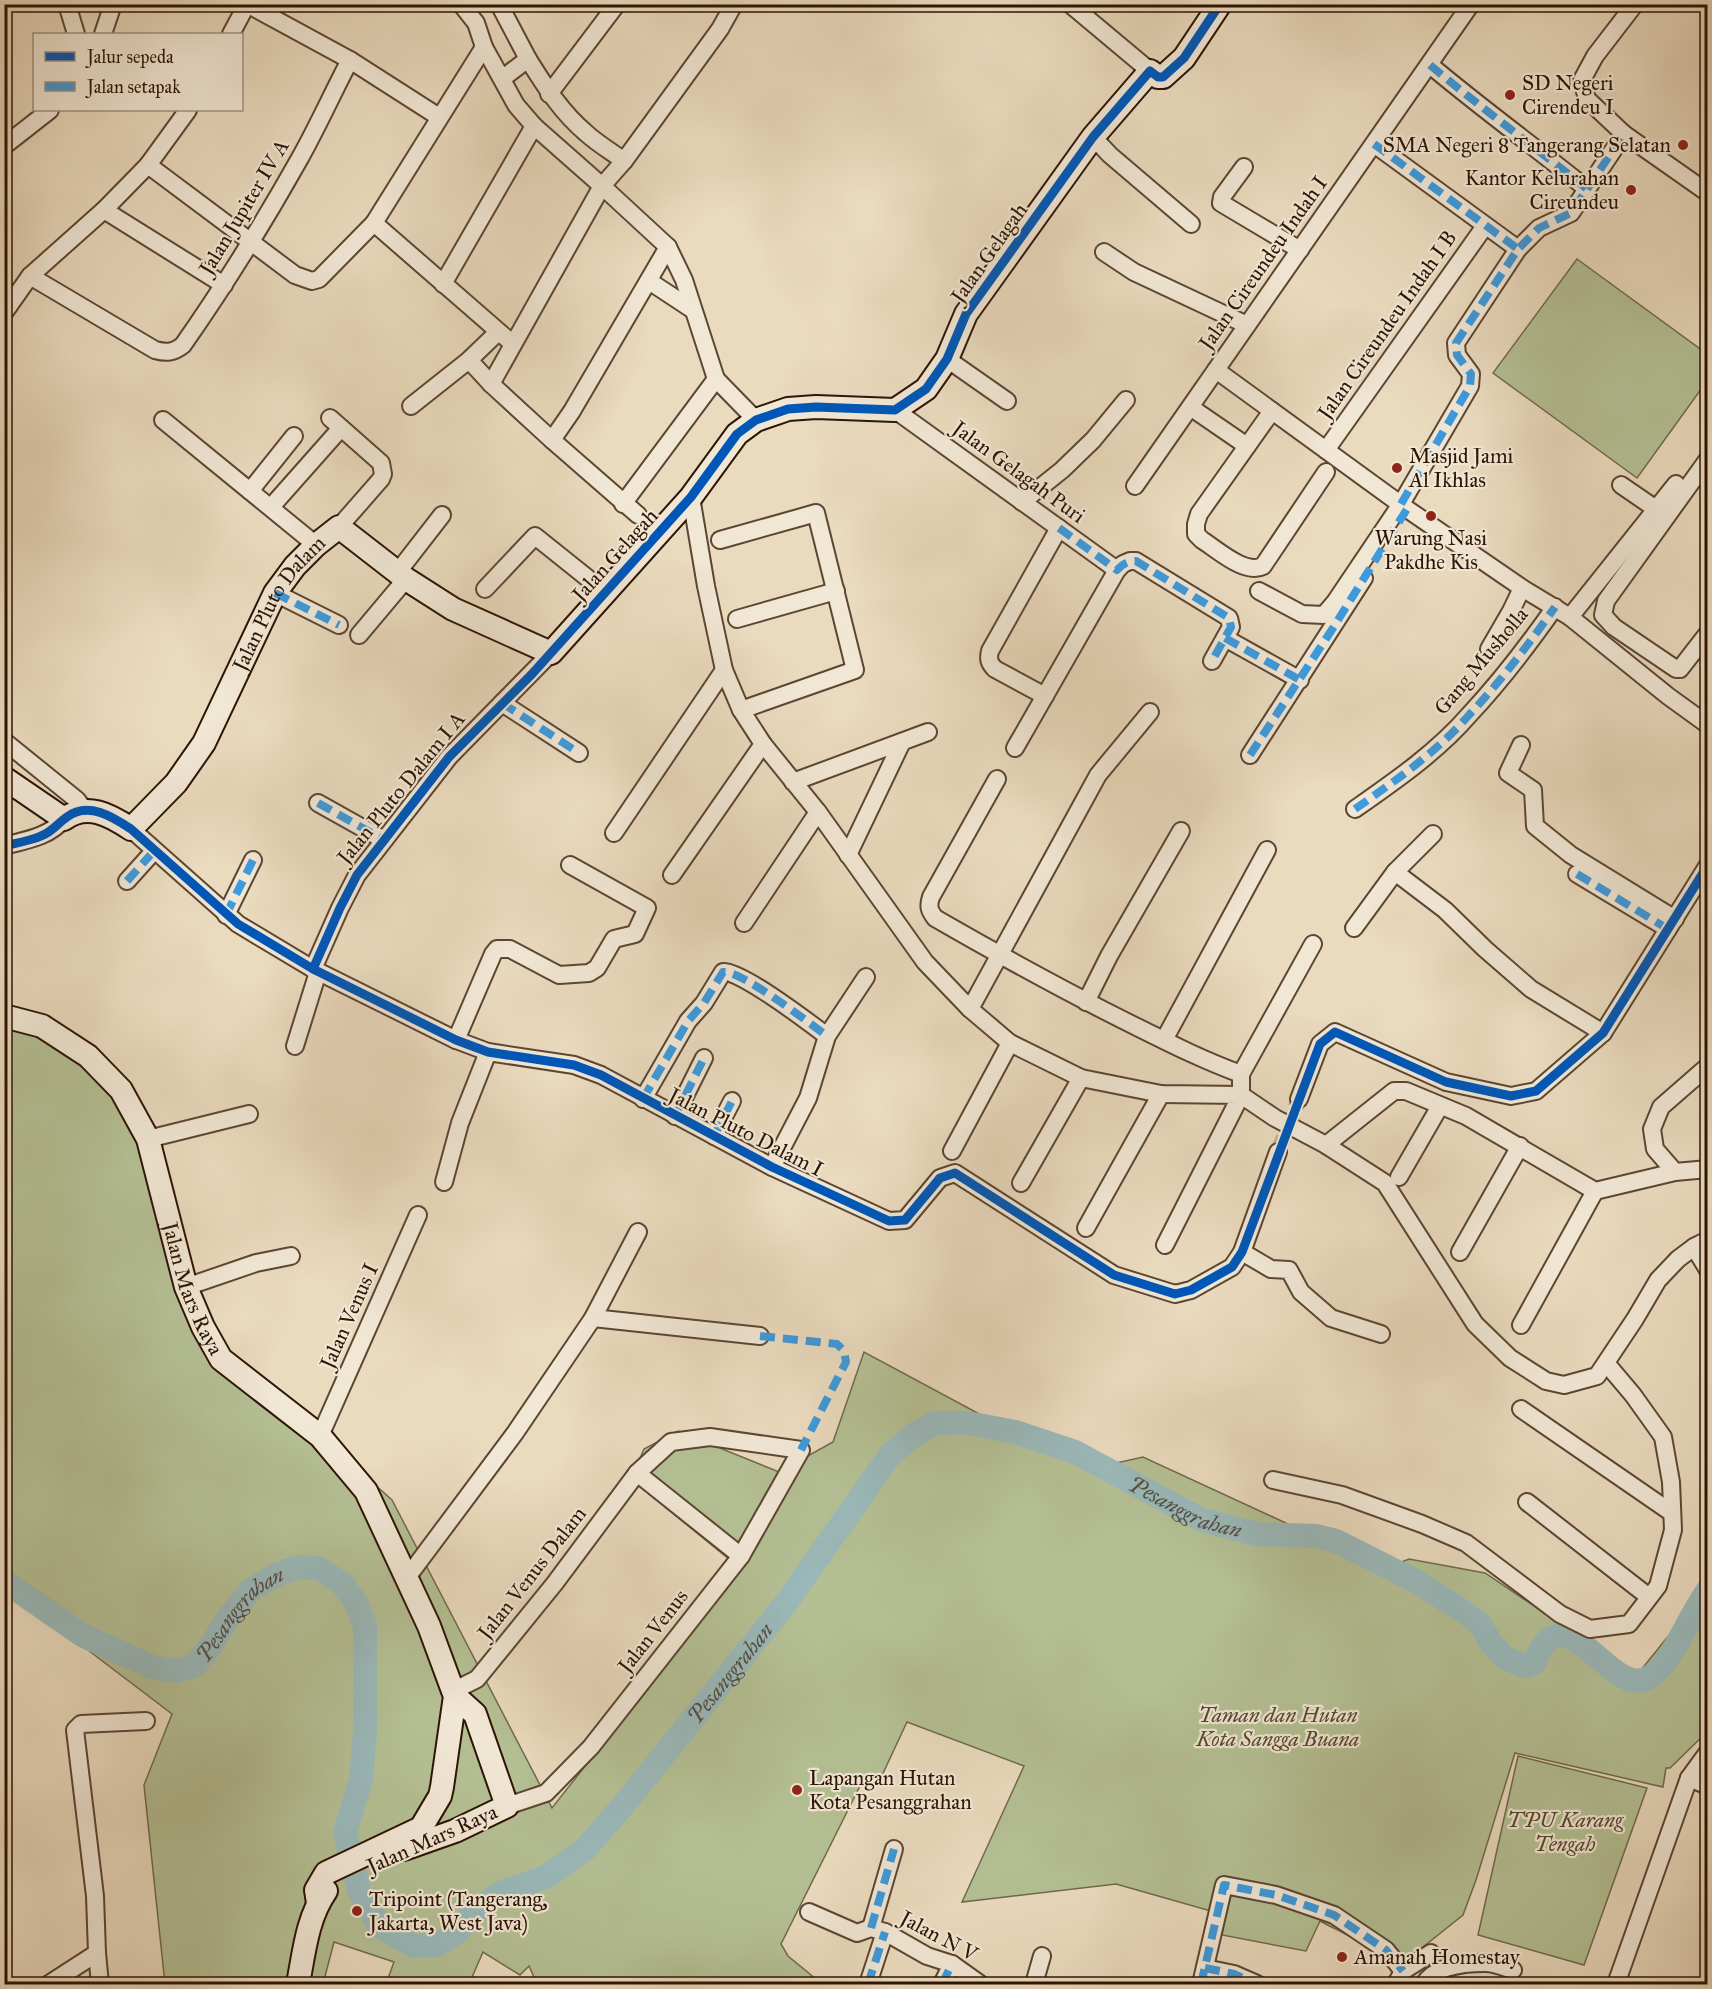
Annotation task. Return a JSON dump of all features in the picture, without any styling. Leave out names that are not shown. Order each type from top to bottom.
[{"type":"street","points":[[67,4],[76,33]]},
{"type":"street","points":[[103,33],[113,4]]},
{"type":"street","points":[[232,33],[247,4],[350,60],[439,117]]},
{"type":"street","points":[[461,4],[476,23],[484,47],[516,105],[534,126],[668,248],[684,280],[716,379],[756,420]]},
{"type":"street","points":[[499,4],[549,94],[586,134],[624,161]]},
{"type":"street","points":[[549,94],[617,4]]},
{"type":"street","points":[[491,384],[602,186],[624,161],[720,29],[734,4]]},
{"type":"street","points":[[1070,4],[1158,77],[1167,75],[1184,58],[1220,4]]},
{"type":"street","name":"Jalan Cireundeu Indah I","points":[[1471,4],[1216,370],[1404,506],[1522,588],[1570,617],[1668,696],[1707,724]]},
{"type":"street","points":[[1635,4],[1594,56],[1582,80],[1587,99],[1624,134],[1707,193]]},
{"type":"street","points":[[148,165],[295,275],[312,281],[319,279],[374,223],[484,47]]},
{"type":"street","points":[[503,78],[528,59]]},
{"type":"street","name":"Jalan Jupiter IV A","points":[[30,276],[155,350],[175,351],[183,345],[225,285],[301,157],[350,60]]},
{"type":"street","points":[[1430,65],[1476,104],[1543,153],[1587,189]]},
{"type":"street","name":"Jalan Gelagah","points":[[551,653],[691,496],[737,434],[756,420],[789,409],[895,410],[926,389],[947,359],[966,314],[1093,137],[1150,71]]},
{"type":"street","points":[[4,146],[49,111]]},
{"type":"street","points":[[4,313],[30,276],[104,210],[148,165],[187,111]]},
{"type":"street","points":[[443,284],[534,126]]},
{"type":"street","points":[[1250,755],[1300,680],[1404,506],[1470,386],[1471,374],[1457,355],[1456,343],[1518,249],[1539,228],[1571,213],[1624,134]]},
{"type":"street","points":[[1093,137],[1110,155],[1191,224]]},
{"type":"street","points":[[1374,144],[1518,249]]},
{"type":"street","points":[[1244,167],[1222,197],[1221,203],[1299,250]]},
{"type":"street","points":[[104,210],[225,285]]},
{"type":"street","points":[[374,223],[513,344]]},
{"type":"street","name":"Jalan Cireundeu Indah I B","points":[[1326,450],[1485,226]]},
{"type":"street","points":[[552,440],[572,411],[668,248]]},
{"type":"street","points":[[1104,252],[1134,272],[1247,325]]},
{"type":"street","points":[[650,281],[693,310]]},
{"type":"street","points":[[411,406],[469,360],[498,332]]},
{"type":"street","points":[[947,359],[1007,401]]},
{"type":"street","points":[[469,360],[491,384],[552,440],[638,515]]},
{"type":"street","points":[[1134,486],[1216,370]]},
{"type":"street","points":[[623,504],[716,379]]},
{"type":"street","points":[[1022,502],[1062,470],[1093,440],[1126,400]]},
{"type":"street","name":"Jalan Gelagah Puri","points":[[895,410],[1117,570]]},
{"type":"street","points":[[1196,411],[1247,446]]},
{"type":"street","points":[[1272,411],[1199,514],[1196,534],[1246,568],[1258,569],[1263,566],[1326,472]]},
{"type":"street","points":[[163,420],[316,545]]},
{"type":"street","points":[[271,507],[336,423],[381,463],[383,474],[339,527]]},
{"type":"street","points":[[250,491],[294,436]]},
{"type":"street","points":[[1570,617],[1707,444]]},
{"type":"street","points":[[1707,459],[1606,601],[1604,615],[1614,627],[1676,669],[1680,669],[1707,633]]},
{"type":"street","points":[[1621,485],[1656,509]]},
{"type":"street","points":[[691,496],[706,586],[724,670],[741,710],[763,744],[818,812],[925,962],[972,1004],[1010,1043],[1081,1078],[1161,1094],[1241,1095],[1275,1119],[1326,1145],[1385,1184],[1475,1324],[1510,1358],[1546,1381],[1564,1385],[1597,1376],[1659,1280],[1678,1259],[1701,1243],[1707,1270]]},
{"type":"street","points":[[1259,591],[1302,614],[1324,615],[1404,506]]},
{"type":"street","points":[[720,540],[816,513],[855,670],[741,710]]},
{"type":"street","points":[[359,635],[402,576],[442,515]]},
{"type":"street","name":"Jalan Pluto Dalam","points":[[131,829],[176,783],[204,743],[275,593],[295,566],[339,527],[402,576],[453,609],[551,653]]},
{"type":"street","points":[[1045,696],[994,669],[989,664],[988,657],[1059,528]]},
{"type":"street","points":[[485,588],[535,536],[605,592]]},
{"type":"street","points":[[1015,748],[1117,570],[1130,561],[1136,561],[1229,618],[1232,627],[1212,661]]},
{"type":"street","points":[[1489,649],[1522,588]]},
{"type":"street","points":[[737,619],[836,591]]},
{"type":"street","points":[[275,593],[339,625]]},
{"type":"street","name":"Gang Musholla","points":[[1355,809],[1408,771],[1468,717],[1538,632],[1555,607]]},
{"type":"street","points":[[1225,638],[1300,680]]},
{"type":"street","name":"Jalan Pluto Dalam I A","points":[[295,1046],[316,971],[340,908],[357,875],[449,757],[551,653]]},
{"type":"street","points":[[614,832],[724,670]]},
{"type":"street","points":[[502,703],[579,753]]},
{"type":"street","points":[[972,1004],[1098,775],[1150,712]]},
{"type":"street","points":[[793,782],[928,732]]},
{"type":"street","points":[[4,741],[77,800],[85,811]]},
{"type":"street","points":[[848,855],[902,742]]},
{"type":"street","points":[[672,874],[763,744]]},
{"type":"street","points":[[1521,745],[1508,773],[1533,790],[1535,826],[1570,855],[1671,924]]},
{"type":"street","points":[[4,778],[64,819]]},
{"type":"street","points":[[997,778],[928,905],[935,918],[997,959],[1188,1053],[1241,1074]]},
{"type":"street","points":[[318,803],[384,840]]},
{"type":"street","points":[[4,846],[42,836],[72,813],[85,811],[100,812],[114,817],[131,829]]},
{"type":"street","points":[[744,923],[818,812]]},
{"type":"street","name":"Jalan Pluto Dalam I","points":[[131,829],[226,915],[316,971],[456,1040],[488,1052],[574,1065],[601,1075],[772,1167],[889,1221],[904,1220],[940,1178],[956,1173],[1114,1275],[1175,1294],[1191,1290],[1232,1267],[1242,1252],[1278,1152]]},
{"type":"street","points":[[1086,1002],[1109,956],[1181,831]]},
{"type":"street","points":[[1354,928],[1395,872],[1433,834]]},
{"type":"street","points":[[127,881],[154,850]]},
{"type":"street","points":[[1164,1040],[1267,850]]},
{"type":"street","points":[[226,915],[253,860]]},
{"type":"street","points":[[456,1040],[497,949],[510,949],[559,975],[589,974],[597,968],[615,939],[635,934],[647,909],[570,865]]},
{"type":"street","points":[[1299,1100],[1320,1044],[1335,1032],[1446,1082],[1511,1096],[1536,1091],[1603,1033],[1707,865]]},
{"type":"street","points":[[1395,872],[1445,910],[1531,989],[1603,1033]]},
{"type":"street","points":[[1577,874],[1671,924]]},
{"type":"street","points":[[1165,1245],[1241,1095],[1241,1074],[1313,944]]},
{"type":"street","name":"Jalan Pluto Dalam I","points":[[644,1099],[688,1021],[704,1003],[723,972],[730,971],[759,987],[827,1036]]},
{"type":"street","points":[[772,1167],[808,1098],[827,1036],[866,977]]},
{"type":"street","name":"Jalan Mars Raya","points":[[4,1016],[42,1026],[88,1056],[122,1090],[148,1139],[186,1287],[202,1327],[221,1359],[320,1436],[366,1491],[429,1626],[454,1694],[475,1714],[507,1806],[456,1831],[374,1858],[329,1879],[310,1924],[298,1984]]},
{"type":"street","points":[[952,1152],[1010,1043]]},
{"type":"street","points":[[444,1182],[460,1123],[488,1052]]},
{"type":"street","points":[[675,1116],[704,1058]]},
{"type":"street","points":[[1676,1173],[1655,1149],[1652,1129],[1661,1107],[1707,1066]]},
{"type":"street","points":[[1021,1183],[1081,1078]]},
{"type":"street","points":[[1326,1145],[1394,1091],[1406,1091],[1466,1116],[1595,1191],[1676,1173],[1707,1169]]},
{"type":"street","points":[[1086,1228],[1161,1094]]},
{"type":"street","points":[[714,1136],[732,1101]]},
{"type":"street","points":[[1399,1177],[1440,1106]]},
{"type":"street","points":[[148,1139],[249,1114]]},
{"type":"street","points":[[1460,1252],[1520,1146]]},
{"type":"street","points":[[1521,1325],[1595,1191]]},
{"type":"street","name":"Jalan Venus I","points":[[320,1436],[418,1215]]},
{"type":"street","points":[[406,1579],[515,1433],[593,1318],[638,1232]]},
{"type":"street","points":[[1242,1252],[1271,1269],[1289,1270],[1301,1292],[1331,1318],[1381,1334]]},
{"type":"street","points":[[186,1287],[256,1263],[291,1256]]},
{"type":"street","points":[[593,1318],[760,1336]]},
{"type":"street","points":[[1273,1480],[1342,1495],[1422,1524],[1466,1543],[1560,1614],[1590,1629],[1629,1624],[1658,1586],[1673,1530],[1671,1482],[1663,1437],[1606,1362]]},
{"type":"street","points":[[1521,1409],[1672,1513]]},
{"type":"street","name":"Jalan Venus Dalam","points":[[454,1694],[477,1678],[555,1583],[637,1473],[671,1442],[710,1437],[801,1450]]},
{"type":"street","name":"Jalan Venus","points":[[507,1806],[546,1793],[591,1747],[741,1556],[801,1450]]},
{"type":"street","points":[[637,1473],[741,1556]]},
{"type":"street","points":[[1527,1502],[1649,1597]]},
{"type":"street","name":"Jalan Mars Raya","points":[[374,1858],[421,1828],[440,1796],[454,1694]]},
{"type":"street","points":[[100,1984],[95,1896],[75,1730],[81,1724],[146,1721]]},
{"type":"street","points":[[1616,1984],[1689,1778],[1707,1752]]},
{"type":"street","points":[[1689,1778],[1707,1786]]},
{"type":"street","points":[[868,1984],[894,1850]]},
{"type":"street","points":[[1257,1984],[1234,1974],[1203,1976],[1224,1885],[1276,1895],[1334,1915],[1386,1950],[1399,1978],[1431,1953]]},
{"type":"street","name":"Jalan N V","points":[[809,1912],[857,1933],[878,1930],[927,1956],[952,1964],[980,1984]]},
{"type":"street","points":[[49,1984],[97,1953]]},
{"type":"street","points":[[1034,1984],[1042,1956]]},
{"type":"street","points":[[1424,1984],[1446,1968],[1487,1963],[1513,1970]]},
{"type":"street","points":[[942,1984],[952,1964]]},
{"type":"green space","points":[[1577,259],[1707,354],[1707,381],[1637,478],[1493,373]]},
{"type":"green space","name":"Taman dan Hutan Kota Sangga Buana","points":[[29,1029],[90,1062],[138,1122],[219,1372],[318,1434],[392,1500],[552,1808],[741,1569],[631,1479],[644,1449],[678,1431],[779,1472],[833,1442],[864,1352],[1011,1431],[1075,1452],[1103,1466],[1143,1457],[1314,1536],[1336,1541],[1389,1567],[1409,1559],[1485,1573],[1637,1675],[1707,1588],[1707,1732],[1670,1768],[1666,1768],[1663,1787],[1515,1753],[1463,1915],[1393,1971],[1377,1954],[1320,1921],[1306,1951],[1222,1935],[1225,1915],[1116,1884],[962,1902],[1024,1766],[907,1722],[878,1784],[864,1778],[781,1944],[788,1956],[822,1984],[537,1984],[529,1966],[520,1975],[483,1952],[469,1984],[386,1984],[394,1962],[334,1942],[323,1984],[165,1984],[144,1785],[172,1714],[5,1587],[4,1030]]},
{"type":"green space","name":"TPU Karang Tengah","points":[[1518,1756],[1647,1788],[1584,1965],[1478,1935]]},
{"type":"waterway","name":"Pesanggrahan","points":[[4,1581],[82,1635],[152,1667],[177,1671],[195,1665],[210,1647],[228,1618],[252,1589],[276,1575],[297,1567],[318,1568],[343,1584],[357,1605],[365,1626],[365,1732],[361,1779],[345,1832],[359,1890],[379,1926],[414,1946],[437,1945],[459,1931],[474,1912],[500,1893],[548,1876],[586,1848],[621,1808],[786,1603],[891,1454],[914,1435],[935,1423],[968,1423],[1015,1432],[1075,1452],[1202,1520],[1257,1534],[1316,1536],[1336,1541],[1419,1583],[1466,1613],[1481,1625],[1490,1642],[1505,1658],[1525,1666],[1534,1663],[1548,1640],[1560,1635],[1572,1638],[1585,1646],[1623,1676],[1636,1681],[1648,1678],[1673,1651],[1708,1590]]},
{"type":"tunnel","points":[[1278,1152],[1299,1099]]},
{"type":"marked path","points":[[1430,65],[1587,189]]},
{"type":"marked path","points":[[1401,504],[1470,386],[1471,374],[1457,355],[1456,343],[1518,249],[1539,228],[1571,213],[1624,134]]},
{"type":"marked path","points":[[1374,144],[1518,249]]},
{"type":"marked path","points":[[1250,755],[1407,509]]},
{"type":"marked path","points":[[1059,528],[1117,570],[1125,563],[1136,561],[1229,618],[1231,627],[1212,661]]},
{"type":"marked path","points":[[275,593],[339,625]]},
{"type":"marked path","points":[[1355,809],[1415,765],[1457,729],[1525,649],[1555,607]]},
{"type":"marked path","points":[[1225,638],[1300,680]]},
{"type":"marked path","points":[[502,703],[579,753]]},
{"type":"marked path","points":[[318,803],[384,840]]},
{"type":"marked path","points":[[127,881],[154,851]]},
{"type":"marked path","points":[[226,915],[253,860]]},
{"type":"marked path","points":[[1577,874],[1668,929]]},
{"type":"marked path","points":[[643,1099],[688,1021],[704,1003],[723,972],[731,973],[759,988],[827,1036]]},
{"type":"marked path","points":[[675,1116],[704,1058]]},
{"type":"marked path","points":[[714,1136],[732,1101]]},
{"type":"marked path","points":[[760,1336],[837,1344],[844,1351],[846,1362],[801,1450]]},
{"type":"marked path","points":[[871,1928],[894,1849]]},
{"type":"marked path","points":[[1201,1984],[1224,1885],[1276,1895],[1334,1915],[1386,1950],[1403,1971]]},
{"type":"marked path","points":[[868,1984],[885,1932]]},
{"type":"marked path","points":[[942,1984],[952,1964]]},
{"type":"marked path","points":[[1205,1968],[1234,1974],[1257,1984]]},
{"type":"cycle path","points":[[313,969],[357,875],[449,757],[532,674],[691,497],[737,434],[756,420],[788,409],[816,407],[895,410],[926,389],[947,359],[966,314],[1093,137],[1150,71],[1158,77],[1163,77],[1184,58],[1220,4]]},
{"type":"cycle path","points":[[4,846],[45,834],[75,812],[83,810],[100,812],[131,829],[238,924],[313,969],[456,1040],[488,1052],[574,1065],[601,1075],[772,1167],[889,1221],[905,1220],[940,1178],[955,1173],[1114,1275],[1175,1294],[1191,1290],[1232,1267],[1242,1252],[1320,1044],[1335,1032],[1446,1082],[1511,1096],[1536,1091],[1603,1033],[1708,865]]},
{"type":"place","name":"SD Negeri Cirendeu I","points":[[1510,95]]},
{"type":"place","name":"SMA Negeri 8 Tangerang Selatan","points":[[1683,145]]},
{"type":"place","name":"Kantor Kelurahan Cireundeu","points":[[1631,190]]},
{"type":"place","name":"Masjid Jami Al Ikhlas","points":[[1397,468]]},
{"type":"place","name":"Warung Nasi Pakdhe Kis","points":[[1431,516]]},
{"type":"place","name":"Lapangan Hutan Kota Pesanggrahan","points":[[797,1790]]},
{"type":"place","name":"Tripoint (Tangerang, Jakarta, West Java)","points":[[357,1911]]},
{"type":"place","name":"Amanah Homestay","points":[[1342,1957]]}]
